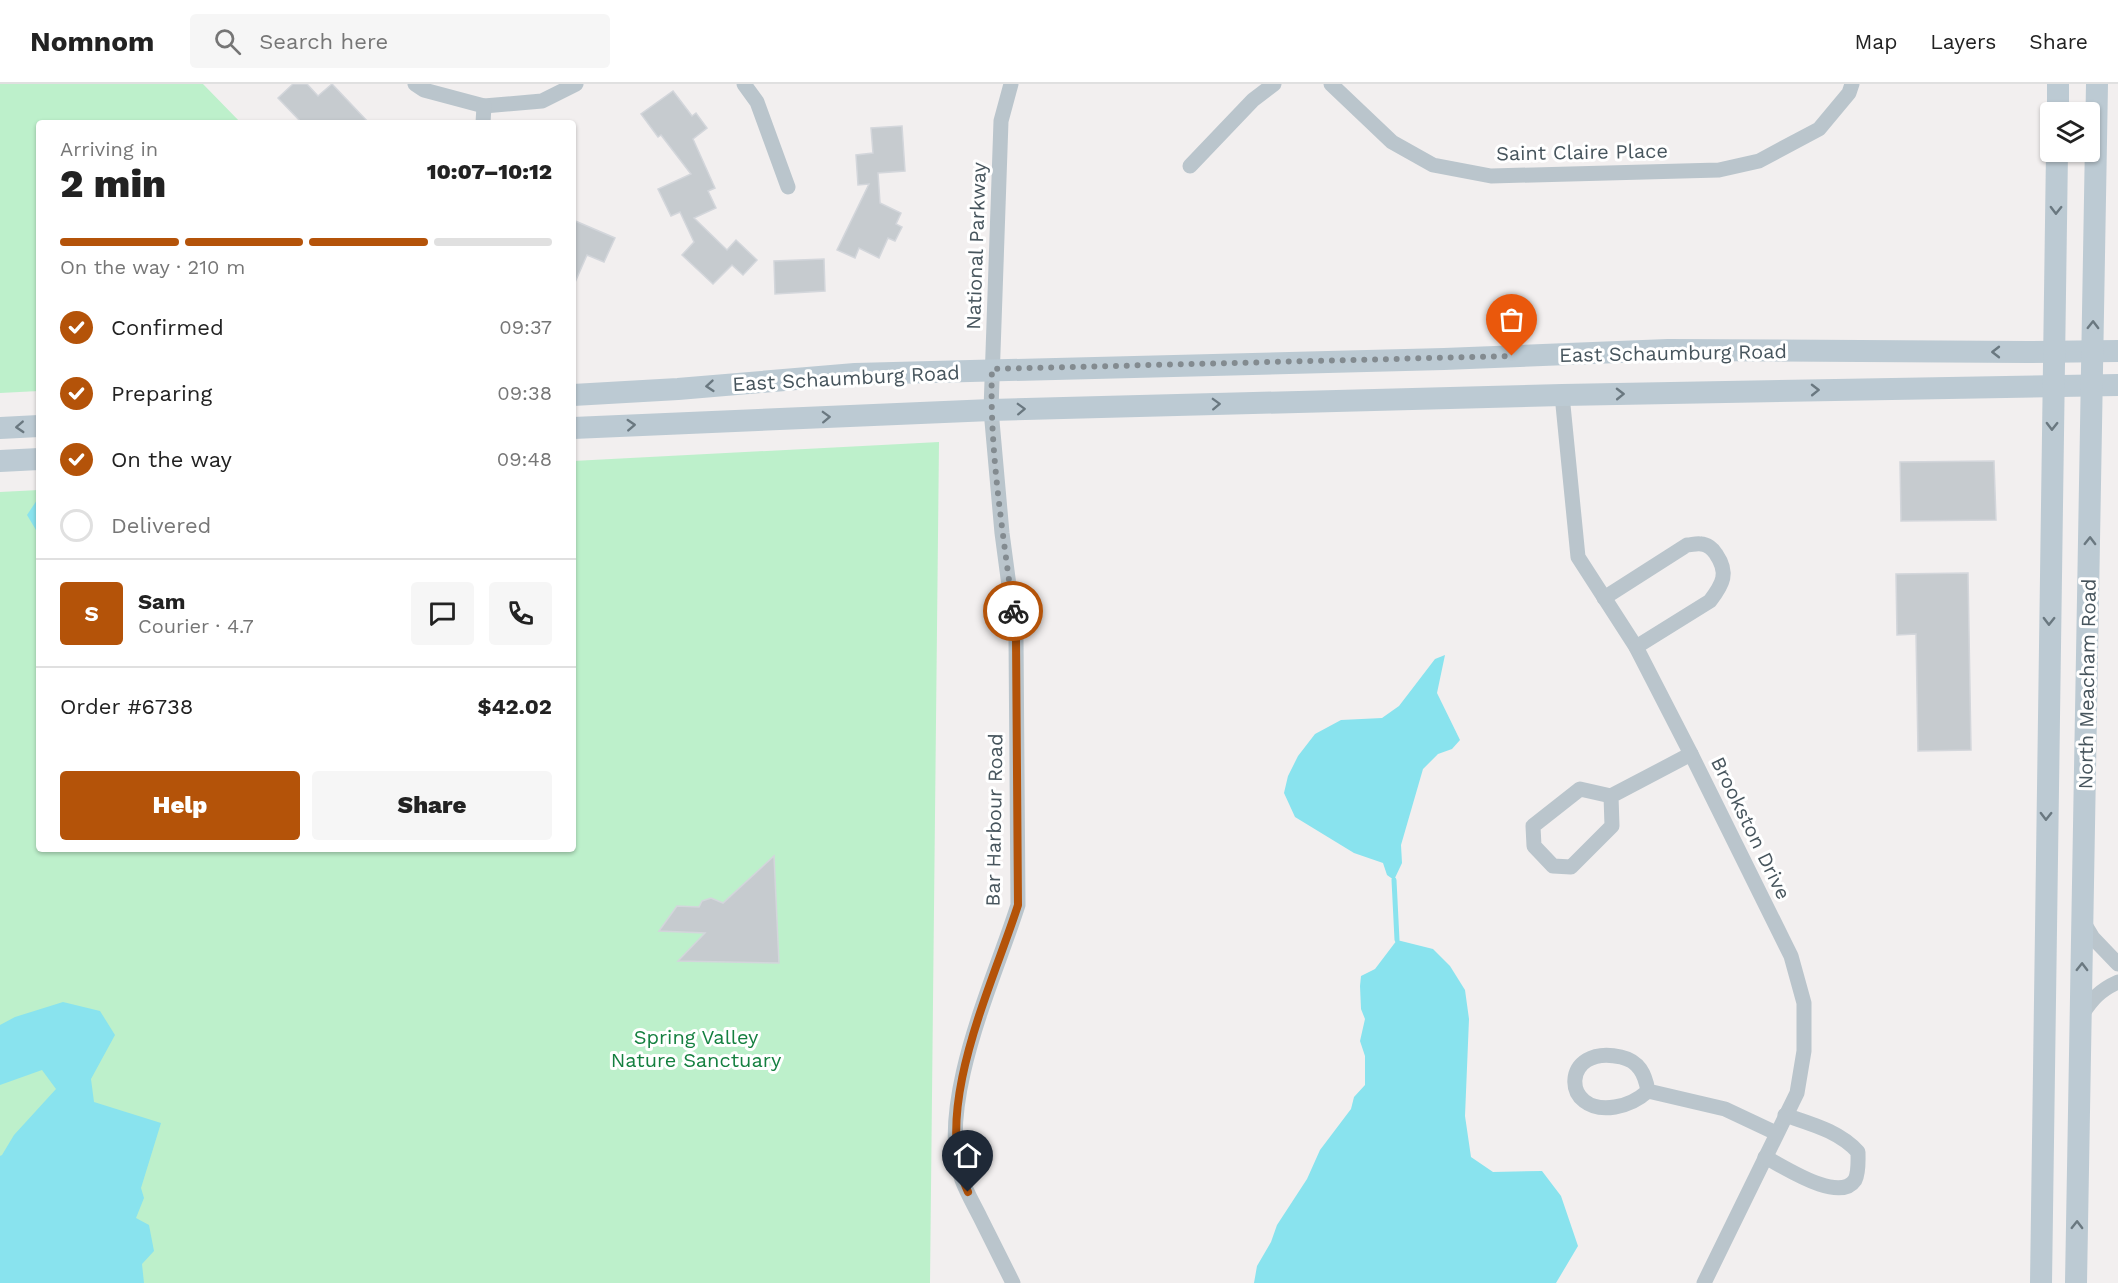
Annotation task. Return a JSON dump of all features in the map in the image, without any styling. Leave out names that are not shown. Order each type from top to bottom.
[{"type":"main road","points":[[2058,84],[2058,102]]},
{"type":"main road","name":"North Meacham Road","points":[[2076,1283],[2097,84]]},
{"type":"main road","name":"North Meacham Road","points":[[2041,1283],[2057,162]]},
{"type":"main road","name":"East Schaumburg Road","points":[[576,395],[855,374],[992,369],[1444,359],[1668,350],[2118,351]]},
{"type":"main road","name":"East Schaumburg Road","points":[[576,428],[991,410],[1562,395],[2118,385]]},
{"type":"main road","points":[[0,428],[36,426]]},
{"type":"main road","points":[[0,461],[36,459]]},
{"type":"street","points":[[415,84],[424,90],[484,106],[542,100],[576,84]]},
{"type":"street","points":[[744,84],[757,102],[788,187]]},
{"type":"street","name":"National Parkway","points":[[991,410],[1001,121],[1011,84]]},
{"type":"street","points":[[1190,166],[1253,100],[1274,84]]},
{"type":"street","name":"Saint Claire Place","points":[[1331,84],[1392,142],[1434,165],[1491,176],[1719,170],[1759,161],[1819,129],[1849,93],[1852,84]]},
{"type":"street","points":[[483,120],[484,106]]},
{"type":"street","name":"Brookston Drive","points":[[1562,395],[1578,557],[1636,648],[1691,754],[1791,956],[1804,1003],[1804,1051],[1797,1093],[1704,1283]]},
{"type":"street","name":"Bar Harbour Road","points":[[991,410],[1002,533],[1016,638],[1018,905],[982,1006],[966,1063],[957,1111],[955,1144],[962,1179],[1013,1283]]},
{"type":"street","points":[[1604,598],[1687,546],[1703,543],[1714,550],[1718,556],[1723,564],[1724,573],[1718,590],[1710,601],[1636,648]]},
{"type":"street","points":[[1611,796],[1612,826],[1570,867],[1553,866],[1534,846],[1533,826],[1580,789],[1611,796],[1691,754]]},
{"type":"street","points":[[2083,921],[2093,938],[2118,964]]},
{"type":"street","points":[[2081,1016],[2092,998],[2102,989],[2118,982]]},
{"type":"street","points":[[1600,1055],[1626,1058],[1642,1070],[1648,1091],[1639,1099],[1623,1106],[1606,1108],[1591,1106],[1577,1093],[1576,1074],[1579,1065],[1586,1059],[1600,1055]]},
{"type":"street","points":[[1648,1091],[1725,1109],[1776,1133]]},
{"type":"street","points":[[1765,1157],[1810,1181],[1833,1189],[1847,1187],[1855,1179],[1858,1152],[1849,1142],[1831,1132],[1785,1115]]},
{"type":"green space","points":[[0,84],[203,84],[238,120],[36,120],[36,391],[0,393]]},
{"type":"green space","name":"Spring Valley Nature Sanctuary","points":[[939,442],[930,1283],[0,1283],[0,492],[36,490],[36,852],[576,852],[576,461]]},
{"type":"water","points":[[36,502],[36,530],[27,515]]},
{"type":"water","points":[[1445,655],[1437,693],[1460,740],[1452,749],[1438,754],[1423,769],[1401,845],[1402,863],[1394,880],[1387,875],[1383,863],[1354,853],[1295,817],[1284,793],[1288,776],[1298,756],[1315,734],[1341,720],[1382,718],[1399,706],[1435,659]]},
{"type":"water","points":[[1397,940],[1433,949],[1450,966],[1465,990],[1469,1019],[1465,1116],[1471,1157],[1493,1172],[1542,1171],[1561,1196],[1578,1246],[1556,1283],[1254,1283],[1257,1266],[1271,1242],[1277,1225],[1307,1179],[1320,1150],[1351,1109],[1354,1097],[1365,1085],[1365,1056],[1360,1041],[1365,1019],[1361,1009],[1361,976],[1375,969]]},
{"type":"water","points":[[63,1002],[100,1011],[115,1035],[91,1079],[94,1102],[161,1123],[141,1188],[144,1198],[136,1218],[149,1225],[154,1251],[142,1264],[144,1283],[0,1283],[0,1156],[14,1135],[56,1089],[42,1070],[0,1085],[0,1025],[15,1017]]},
{"type":"building","points":[[293,84],[307,84],[318,96],[332,84],[366,120],[299,120],[278,98]]},
{"type":"building","points":[[673,91],[692,116],[696,113],[707,128],[693,139],[715,188],[708,191],[716,208],[694,218],[727,250],[736,240],[757,260],[743,275],[732,265],[713,284],[682,255],[694,242],[680,212],[671,216],[658,189],[691,174],[661,135],[658,137],[641,114]]},
{"type":"building","points":[[902,126],[905,171],[878,173],[880,203],[901,213],[896,224],[902,227],[895,241],[888,238],[879,258],[859,248],[855,258],[837,250],[869,184],[858,185],[856,155],[873,153],[871,128]]},
{"type":"building","points":[[576,221],[615,238],[604,262],[587,255],[576,280]]},
{"type":"building","points":[[824,259],[825,291],[775,294],[774,261]]},
{"type":"building","points":[[1994,461],[1996,520],[1901,521],[1900,462]]},
{"type":"building","points":[[1968,573],[1971,750],[1918,751],[1916,634],[1897,635],[1896,574]]},
{"type":"building","points":[[774,856],[779,963],[678,961],[705,933],[659,931],[677,906],[699,907],[702,901],[711,898],[723,903]]},
{"type":"waterway","points":[[1394,880],[1397,940]]},
{"type":"way so far","points":[[1013,611],[1002,533],[991,410],[992,369],[1512,356]]},
{"type":"route","points":[[968,1192],[962,1179],[955,1144],[957,1111],[966,1063],[982,1006],[1018,905],[1016,638],[1013,611]]}]
